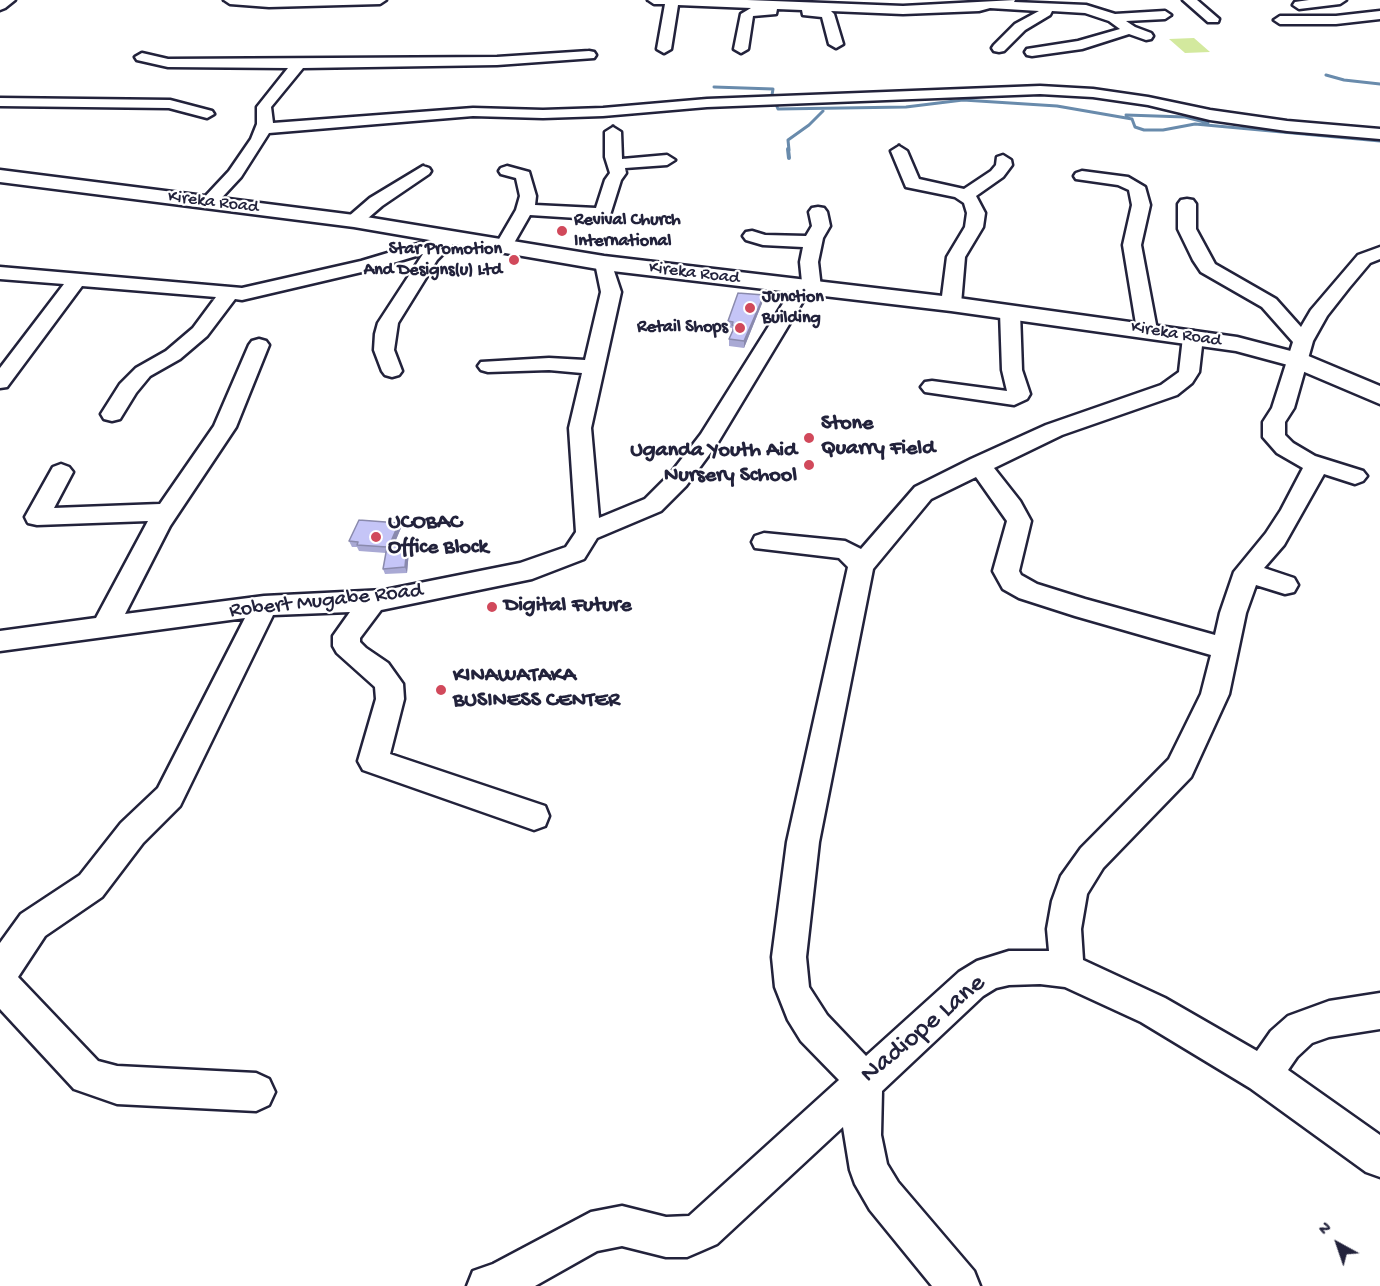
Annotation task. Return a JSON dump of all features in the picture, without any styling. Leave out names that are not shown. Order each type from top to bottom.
[{"type":"main road","points":[[0,5],[8,0]]},
{"type":"main road","name":"Kireka Road","points":[[0,176],[354,221],[449,240],[504,246],[604,263],[951,304],[1300,351],[1380,396]]},
{"type":"street","points":[[230,0],[269,3],[380,0]]},
{"type":"street","points":[[654,0],[825,12],[830,18],[836,44]]},
{"type":"street","points":[[855,8],[866,0]]},
{"type":"street","points":[[741,49],[748,12],[784,9],[972,8],[1009,0]]},
{"type":"street","points":[[1189,0],[1213,19]]},
{"type":"street","points":[[1299,5],[1340,0]]},
{"type":"street","points":[[664,49],[672,1]]},
{"type":"street","points":[[993,5],[1086,9],[1114,18],[1130,30],[1146,36]]},
{"type":"street","points":[[999,48],[1020,27],[1046,12],[1044,6]]},
{"type":"street","points":[[830,18],[878,17],[889,15],[890,9]]},
{"type":"street","points":[[1114,18],[1165,15]]},
{"type":"street","points":[[1280,20],[1336,20],[1380,15]]},
{"type":"street","points":[[1032,52],[1082,45],[1088,41],[1130,30]]},
{"type":"street","points":[[142,57],[168,63],[298,63],[497,61],[589,55]]},
{"type":"street","points":[[208,202],[235,174],[264,121],[274,92],[298,63]]},
{"type":"street","points":[[264,121],[278,127],[343,124],[473,112],[591,112],[707,103],[1001,90],[1065,90],[1148,101],[1210,115],[1277,125],[1380,134]]},
{"type":"street","points":[[0,102],[170,104],[207,114]]},
{"type":"street","points":[[525,210],[602,213],[618,172],[613,158],[614,132]]},
{"type":"street","points":[[899,151],[912,183],[966,196],[977,217],[971,233],[956,257],[951,304]]},
{"type":"street","points":[[617,164],[667,160]]},
{"type":"street","points":[[966,196],[978,185],[997,174],[1004,165],[1003,160]]},
{"type":"street","points":[[354,221],[376,202],[423,171]]},
{"type":"street","points":[[504,246],[525,210],[528,196],[523,175],[507,171]]},
{"type":"street","points":[[1082,176],[1122,180],[1137,187],[1142,205],[1132,245],[1147,330]]},
{"type":"street","points":[[1186,204],[1187,229],[1208,268],[1269,303],[1300,351]]},
{"type":"street","points":[[804,287],[813,242],[821,226],[818,212]]},
{"type":"street","points":[[752,236],[763,240],[813,242]]},
{"type":"street","points":[[0,273],[230,294],[259,292],[366,265],[449,240]]},
{"type":"street","points":[[392,370],[384,350],[388,323],[430,257],[449,240]]},
{"type":"street","points":[[1355,476],[1315,465],[1285,448],[1274,437],[1274,422],[1283,408],[1300,351],[1318,314],[1364,259],[1380,252]]},
{"type":"street","points":[[588,532],[579,428],[611,292],[604,263]]},
{"type":"street","points":[[0,382],[76,281]]},
{"type":"street","name":"Robert Mugabe Road","points":[[0,641],[264,606],[375,600],[465,585],[523,572],[575,553],[588,532],[653,505],[678,480],[709,439],[804,287]]},
{"type":"street","points":[[111,414],[143,372],[173,355],[200,332],[230,294]]},
{"type":"street","points":[[932,387],[1014,398],[1019,394],[1012,370],[1010,312]]},
{"type":"street","points":[[958,1286],[884,1196],[869,1170],[861,1135],[864,1080],[814,1028],[800,1008],[792,987],[789,957],[803,843],[861,566],[923,493],[979,464],[1054,430],[1169,390],[1185,379],[1189,372],[1193,337]]},
{"type":"street","points":[[105,627],[149,540],[225,427],[259,345]]},
{"type":"street","points":[[488,366],[549,364],[592,367]]},
{"type":"street","points":[[979,464],[1012,507],[1019,521],[1006,571],[1012,582],[1028,591],[1083,609],[1225,648]]},
{"type":"street","points":[[1067,970],[1064,929],[1068,901],[1073,887],[1092,858],[1180,768],[1215,694],[1225,648],[1247,572],[1275,539],[1292,514],[1311,478],[1315,465]]},
{"type":"street","points":[[61,472],[37,517],[167,512]]},
{"type":"street","points":[[764,542],[844,550],[855,557],[861,566]]},
{"type":"street","points":[[1247,572],[1285,585]]},
{"type":"street","points":[[375,600],[345,636],[347,646],[378,671],[389,684],[390,699],[373,761],[534,816]]},
{"type":"street","points":[[0,974],[24,935],[33,925],[91,886],[132,833],[169,797],[264,606]]},
{"type":"street","name":"Nadiope Lane","points":[[488,1286],[501,1282],[591,1232],[622,1226],[666,1237],[687,1237],[703,1230],[971,984],[988,973],[1009,968],[1040,967],[1067,970],[1153,1010],[1263,1075],[1380,1158]]},
{"type":"street","points":[[0,984],[87,1076],[117,1085],[256,1092]]},
{"type":"street","points":[[1263,1075],[1284,1044],[1301,1029],[1329,1019],[1380,1011]]},
{"type":"green space","points":[[1194,38],[1210,52],[1185,53],[1169,39]]},
{"type":"building","points":[[738,293],[764,295],[744,341],[729,339],[735,326],[732,325],[733,322],[728,321]]},
{"type":"building","points":[[359,520],[399,523],[389,546],[407,545],[405,567],[383,569],[387,547],[357,545],[358,542],[349,541]]},
{"type":"waterway","points":[[1326,75],[1344,80],[1380,84]]},
{"type":"waterway","points":[[714,87],[773,89],[772,95],[778,109],[906,107],[963,100],[1057,106],[1132,119],[1135,127],[1144,130],[1163,130],[1195,124],[1380,141]]},
{"type":"waterway","points":[[789,150],[788,140],[809,125],[823,111]]},
{"type":"waterway","points":[[1126,115],[1185,117],[1208,123]]},
{"type":"waterway","points":[[788,149],[789,158]]},
{"type":"place","name":"Revival Church International","points":[[562,231]]},
{"type":"place","name":"Star Promotion And Designs(u) Ltd","points":[[514,260]]},
{"type":"place","name":"Junction Building","points":[[750,308]]},
{"type":"place","name":"Retail Shops","points":[[740,328]]},
{"type":"place","name":"Stone Quarry Field","points":[[809,438]]},
{"type":"place","name":"Uganda Youth Aid Nursery School","points":[[809,465]]},
{"type":"place","name":"UCOBAC Office Block","points":[[376,537]]},
{"type":"place","name":"Digital Future","points":[[492,607]]},
{"type":"place","name":"KINAWATAKA BUSINESS CENTER","points":[[441,690]]}]
